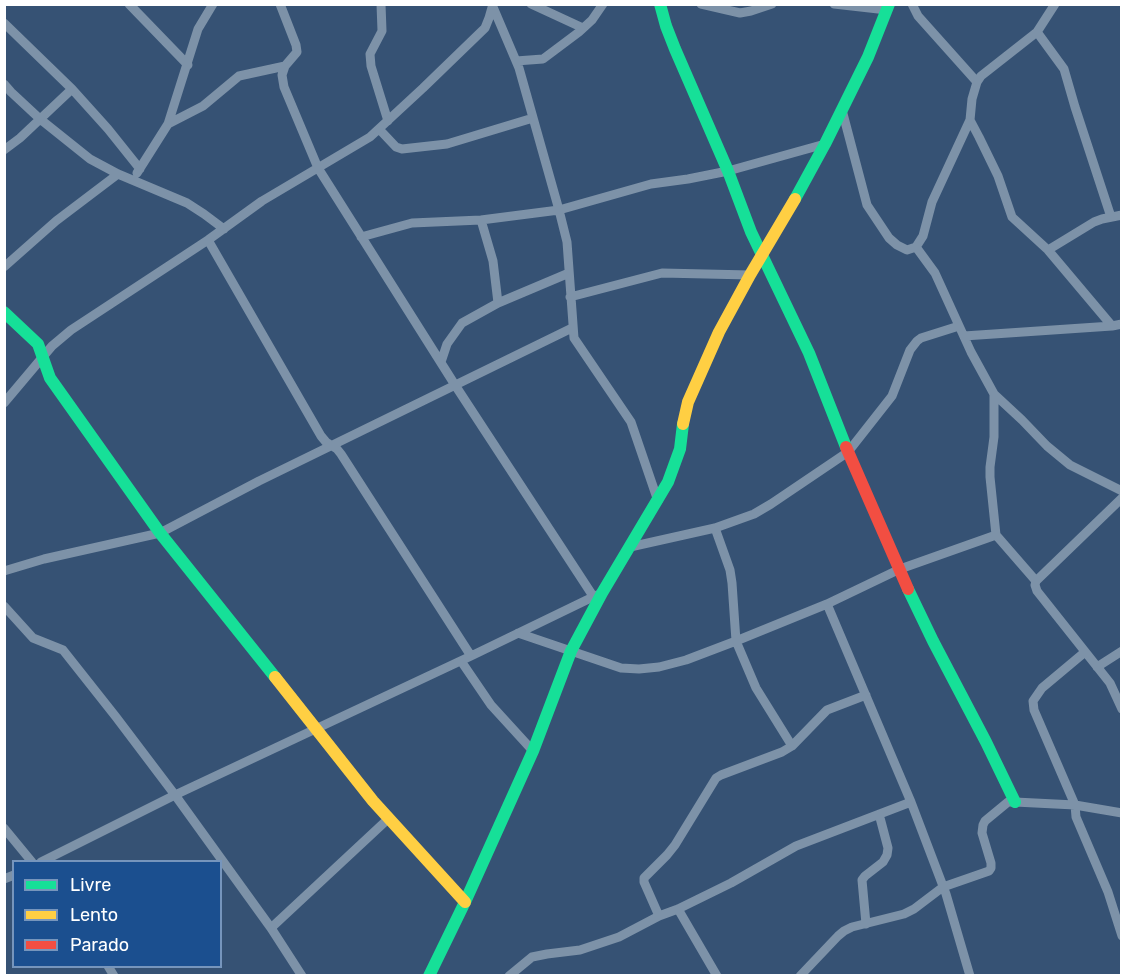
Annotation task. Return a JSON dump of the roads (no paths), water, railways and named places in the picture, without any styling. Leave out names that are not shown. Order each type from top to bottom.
[{"type":"street","points":[[129,4],[188,65]]},
{"type":"street","points":[[133,180],[168,124],[198,29],[213,4]]},
{"type":"street","points":[[280,4],[297,45],[297,51],[285,66],[282,75],[284,87],[318,168],[455,385],[598,594]]},
{"type":"street","points":[[381,4],[382,31],[370,54],[373,76],[388,121]]},
{"type":"street","points":[[531,4],[583,28]]},
{"type":"street","points":[[516,61],[543,58],[592,20],[603,4]]},
{"type":"street","points":[[660,4],[675,49],[728,171],[761,256],[809,353],[848,452],[900,569],[933,641],[1015,801]]},
{"type":"street","points":[[701,4],[740,13],[772,4]]},
{"type":"street","points":[[429,975],[465,902],[533,751],[571,651],[598,594],[630,547],[668,482],[681,449],[688,402],[719,332],[825,144],[868,57],[888,7],[834,4]]},
{"type":"street","points":[[912,4],[918,16],[977,82]]},
{"type":"street","points":[[842,110],[867,205],[889,238],[897,245],[907,250],[916,247],[923,236],[932,202],[970,120],[972,99],[977,82],[981,76],[1036,32],[1055,4]]},
{"type":"street","points":[[4,403],[52,346],[71,330],[208,240],[262,201],[370,137],[485,28],[493,6]]},
{"type":"street","points":[[493,6],[516,61],[567,242],[574,338],[631,422],[658,501]]},
{"type":"street","points":[[4,23],[72,89],[140,169]]},
{"type":"street","points":[[1036,32],[1064,69],[1111,217]]},
{"type":"street","points":[[168,124],[203,106],[239,76],[285,66]]},
{"type":"street","points":[[4,84],[40,119],[90,159],[118,174],[187,203],[224,229]]},
{"type":"street","points":[[4,150],[72,89]]},
{"type":"street","points":[[379,129],[396,147],[402,149],[447,144],[533,118]]},
{"type":"street","points":[[970,120],[998,177],[1012,217],[1048,250],[1117,325]]},
{"type":"street","points":[[361,237],[412,223],[481,220],[559,210],[651,184],[728,171],[825,144]]},
{"type":"street","points":[[4,267],[56,221],[118,174]]},
{"type":"street","points":[[1048,250],[1094,222],[1122,215]]},
{"type":"street","points":[[481,220],[493,261],[498,303]]},
{"type":"street","points":[[208,240],[321,436],[341,454],[471,656]]},
{"type":"street","points":[[916,247],[935,273],[994,394],[1047,446],[1070,465],[1122,491]]},
{"type":"street","points":[[441,362],[447,344],[462,323],[498,303],[569,273]]},
{"type":"street","points":[[570,297],[662,273],[750,275]]},
{"type":"street","points":[[4,312],[38,344],[50,378],[160,533],[388,819],[465,902]]},
{"type":"street","points":[[964,336],[1117,325]]},
{"type":"street","points":[[630,547],[715,528],[754,514],[848,452],[892,396],[910,350],[916,341],[959,326]]},
{"type":"street","points":[[4,571],[44,559],[160,533],[259,481],[572,328]]},
{"type":"street","points":[[994,394],[994,437],[990,477],[996,535],[1036,581]]},
{"type":"street","points":[[1122,498],[1036,581],[1035,585],[1037,591],[1113,688],[1122,709]]},
{"type":"street","points":[[715,528],[730,570],[736,641],[756,688],[792,746]]},
{"type":"street","points":[[518,633],[621,668],[659,667],[686,660],[736,641],[827,604],[900,569],[996,535]]},
{"type":"street","points":[[43,860],[598,594]]},
{"type":"street","points":[[827,604],[911,802],[943,887],[970,975]]},
{"type":"street","points":[[4,606],[33,638],[63,650],[116,717],[222,860]]},
{"type":"street","points":[[1097,667],[1122,651]]},
{"type":"street","points":[[1085,652],[1042,688],[1033,701],[1034,710],[1075,805],[1076,817],[1108,892],[1122,936]]},
{"type":"street","points":[[461,661],[491,705],[533,751]]},
{"type":"street","points":[[659,916],[644,878],[675,845],[716,778],[782,752],[792,746],[827,710],[866,695]]},
{"type":"street","points":[[509,975],[532,957],[580,950],[619,937],[731,883],[796,846],[911,802]]},
{"type":"street","points":[[800,975],[838,936],[852,927],[904,914],[943,887],[989,871],[991,863],[982,833],[983,825],[1008,802],[1075,805],[1122,813]]},
{"type":"street","points":[[866,924],[862,880],[883,862],[888,848],[879,814]]},
{"type":"street","points":[[271,928],[388,819]]},
{"type":"street","points":[[4,828],[31,860]]},
{"type":"street","points":[[222,860],[302,975]]},
{"type":"street","points":[[678,909],[717,975]]}]
